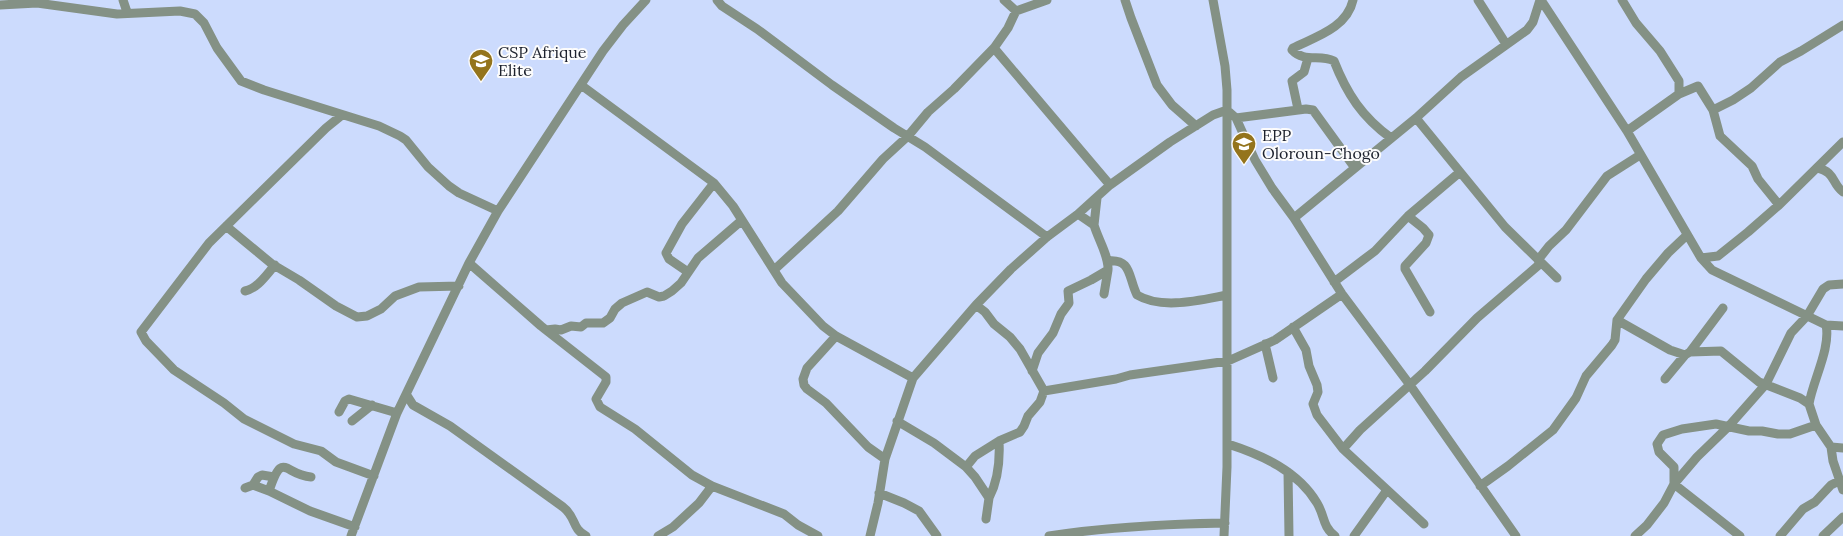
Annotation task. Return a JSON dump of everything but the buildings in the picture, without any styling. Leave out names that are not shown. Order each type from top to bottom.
[{"type":"street","points":[[123,0],[127,12]]},
{"type":"street","points":[[274,477],[262,475],[249,486],[284,497],[353,532],[397,413],[469,263],[498,211],[603,52],[646,0]]},
{"type":"street","points":[[717,0],[722,6],[757,29],[867,110],[933,153],[1047,237]]},
{"type":"street","points":[[1004,0],[1016,11]]},
{"type":"street","points":[[774,270],[838,211],[883,158],[908,136],[928,112],[954,89],[994,48],[1008,28],[1016,11],[1047,0]]},
{"type":"street","points":[[1125,0],[1156,85],[1172,105],[1196,126]]},
{"type":"street","points":[[1213,0],[1225,66],[1227,110],[1228,444],[1224,536]]},
{"type":"street","points":[[1353,0],[1339,25],[1293,48],[1293,51],[1298,55],[1308,58],[1327,58],[1334,61],[1340,79],[1353,102],[1373,126],[1391,138]]},
{"type":"street","points":[[1478,0],[1506,44]]},
{"type":"street","points":[[1294,218],[1416,118],[1461,77],[1527,30],[1540,0]]},
{"type":"street","points":[[1540,0],[1627,131],[1701,258],[1712,270],[1826,325],[1843,326]]},
{"type":"street","points":[[1622,0],[1636,23],[1660,51],[1679,81],[1679,94]]},
{"type":"street","points":[[0,5],[48,3],[108,13],[180,11],[195,14],[204,22],[218,48],[242,81],[251,86],[379,126],[404,138],[428,167],[449,186],[459,193],[498,211]]},
{"type":"street","points":[[1713,110],[1733,100],[1750,88],[1780,62],[1843,24]]},
{"type":"street","points":[[994,48],[1110,185]]},
{"type":"street","points":[[1298,109],[1292,81],[1304,72],[1308,58]]},
{"type":"street","points":[[581,86],[714,183],[733,206],[782,283],[823,326],[836,336],[913,378]]},
{"type":"street","points":[[1627,131],[1679,94],[1698,86],[1713,110],[1720,136],[1752,166],[1758,179],[1779,205]]},
{"type":"street","points":[[1236,118],[1298,109],[1313,110],[1355,168]]},
{"type":"street","points":[[870,536],[885,459],[913,378],[976,305],[1047,237],[1078,214],[1110,185],[1213,115],[1227,110]]},
{"type":"street","points":[[1227,110],[1236,118],[1255,160],[1342,294],[1410,385],[1516,536]]},
{"type":"street","points":[[342,115],[326,128],[209,243],[141,330],[141,334],[174,370],[224,403],[244,419],[294,444],[321,451],[336,462],[374,476]]},
{"type":"street","points":[[1416,118],[1505,227],[1556,278]]},
{"type":"street","points":[[1712,270],[1718,256],[1779,205],[1843,142]]},
{"type":"street","points":[[1343,449],[1360,430],[1410,385],[1477,318],[1539,261],[1549,246],[1566,230],[1607,176],[1640,155]]},
{"type":"street","points":[[1817,168],[1831,174],[1843,192]]},
{"type":"street","points":[[1334,282],[1375,250],[1408,216],[1460,172]]},
{"type":"street","points":[[688,272],[670,259],[666,253],[682,224],[714,183]]},
{"type":"street","points":[[1097,198],[1094,226],[1108,265],[1104,294]]},
{"type":"street","points":[[1078,214],[1094,226]]},
{"type":"street","points":[[1408,216],[1429,235],[1426,243],[1405,266],[1405,269],[1430,312]]},
{"type":"street","points":[[546,330],[562,330],[571,326],[581,327],[586,324],[603,323],[610,318],[619,305],[643,293],[647,292],[659,297],[664,296],[681,283],[698,258],[741,221]]},
{"type":"street","points":[[226,226],[269,262],[336,306],[357,317],[373,314],[395,296],[420,287],[458,286]]},
{"type":"street","points":[[1480,486],[1553,430],[1576,398],[1586,376],[1612,345],[1616,333],[1617,320],[1668,253],[1687,235]]},
{"type":"street","points":[[1701,258],[1718,256]]},
{"type":"street","points":[[1032,371],[1038,353],[1053,333],[1061,314],[1069,303],[1068,291],[1091,280],[1108,265],[1118,260],[1125,264],[1137,295],[1149,301],[1181,304],[1227,295]]},
{"type":"street","points":[[469,263],[546,330],[606,377],[606,382],[596,399],[600,407],[635,429],[692,475],[712,486],[784,514],[798,525],[818,536]]},
{"type":"street","points":[[245,291],[256,286],[275,265]]},
{"type":"street","points":[[1635,536],[1664,503],[1674,484],[1696,457],[1728,427],[1766,384],[1787,340],[1807,316],[1824,289],[1829,285],[1843,284]]},
{"type":"street","points":[[1044,391],[1130,375],[1228,361],[1275,340],[1342,294]]},
{"type":"street","points":[[976,305],[1020,349],[1044,391]]},
{"type":"street","points":[[1665,379],[1724,308]]},
{"type":"street","points":[[1617,320],[1670,350],[1687,354],[1721,351],[1756,380],[1800,398],[1809,404]]},
{"type":"street","points":[[1780,536],[1803,510],[1815,502],[1832,485],[1841,485],[1833,461],[1831,447],[1816,425],[1809,404],[1827,342],[1826,325]]},
{"type":"street","points":[[1293,327],[1306,350],[1309,366],[1317,386],[1318,392],[1313,400],[1316,415],[1343,449],[1424,524]]},
{"type":"street","points":[[836,336],[807,368],[803,379],[804,385],[826,403],[868,447],[885,459]]},
{"type":"street","points":[[1265,344],[1273,378]]},
{"type":"street","points":[[966,467],[975,456],[999,441],[1020,432],[1028,416],[1040,402],[1044,391]]},
{"type":"street","points":[[406,394],[413,405],[450,426],[572,514],[576,528],[586,536]]},
{"type":"street","points":[[339,412],[345,401],[349,399],[397,413]]},
{"type":"street","points":[[352,421],[372,405]]},
{"type":"street","points":[[897,421],[934,443],[966,467],[989,498]]},
{"type":"street","points":[[1674,484],[1674,467],[1659,452],[1657,444],[1663,435],[1682,429],[1716,424],[1728,427],[1733,426],[1749,431],[1778,434],[1790,434],[1816,425]]},
{"type":"street","points":[[986,519],[989,498],[997,476],[999,441]]},
{"type":"street","points":[[1228,444],[1256,453],[1288,472],[1303,485],[1316,501],[1324,515],[1327,530],[1335,536]]},
{"type":"street","points":[[1831,447],[1843,448]]},
{"type":"street","points":[[269,491],[274,477],[282,467],[290,468],[299,476],[311,477]]},
{"type":"street","points":[[1288,472],[1289,536]]},
{"type":"street","points":[[1674,484],[1740,536]]},
{"type":"street","points":[[658,536],[673,527],[699,503],[712,486]]},
{"type":"street","points":[[1354,536],[1387,490]]},
{"type":"street","points":[[879,493],[919,511],[938,536]]},
{"type":"street","points":[[1823,536],[1843,517]]},
{"type":"street","points":[[1049,536],[1087,530],[1135,526],[1225,523]]},
{"type":"place","name":"CSP Afrique Elite","points":[[481,82]]},
{"type":"place","name":"EPP Oloroun-Chogo","points":[[1244,165]]}]
